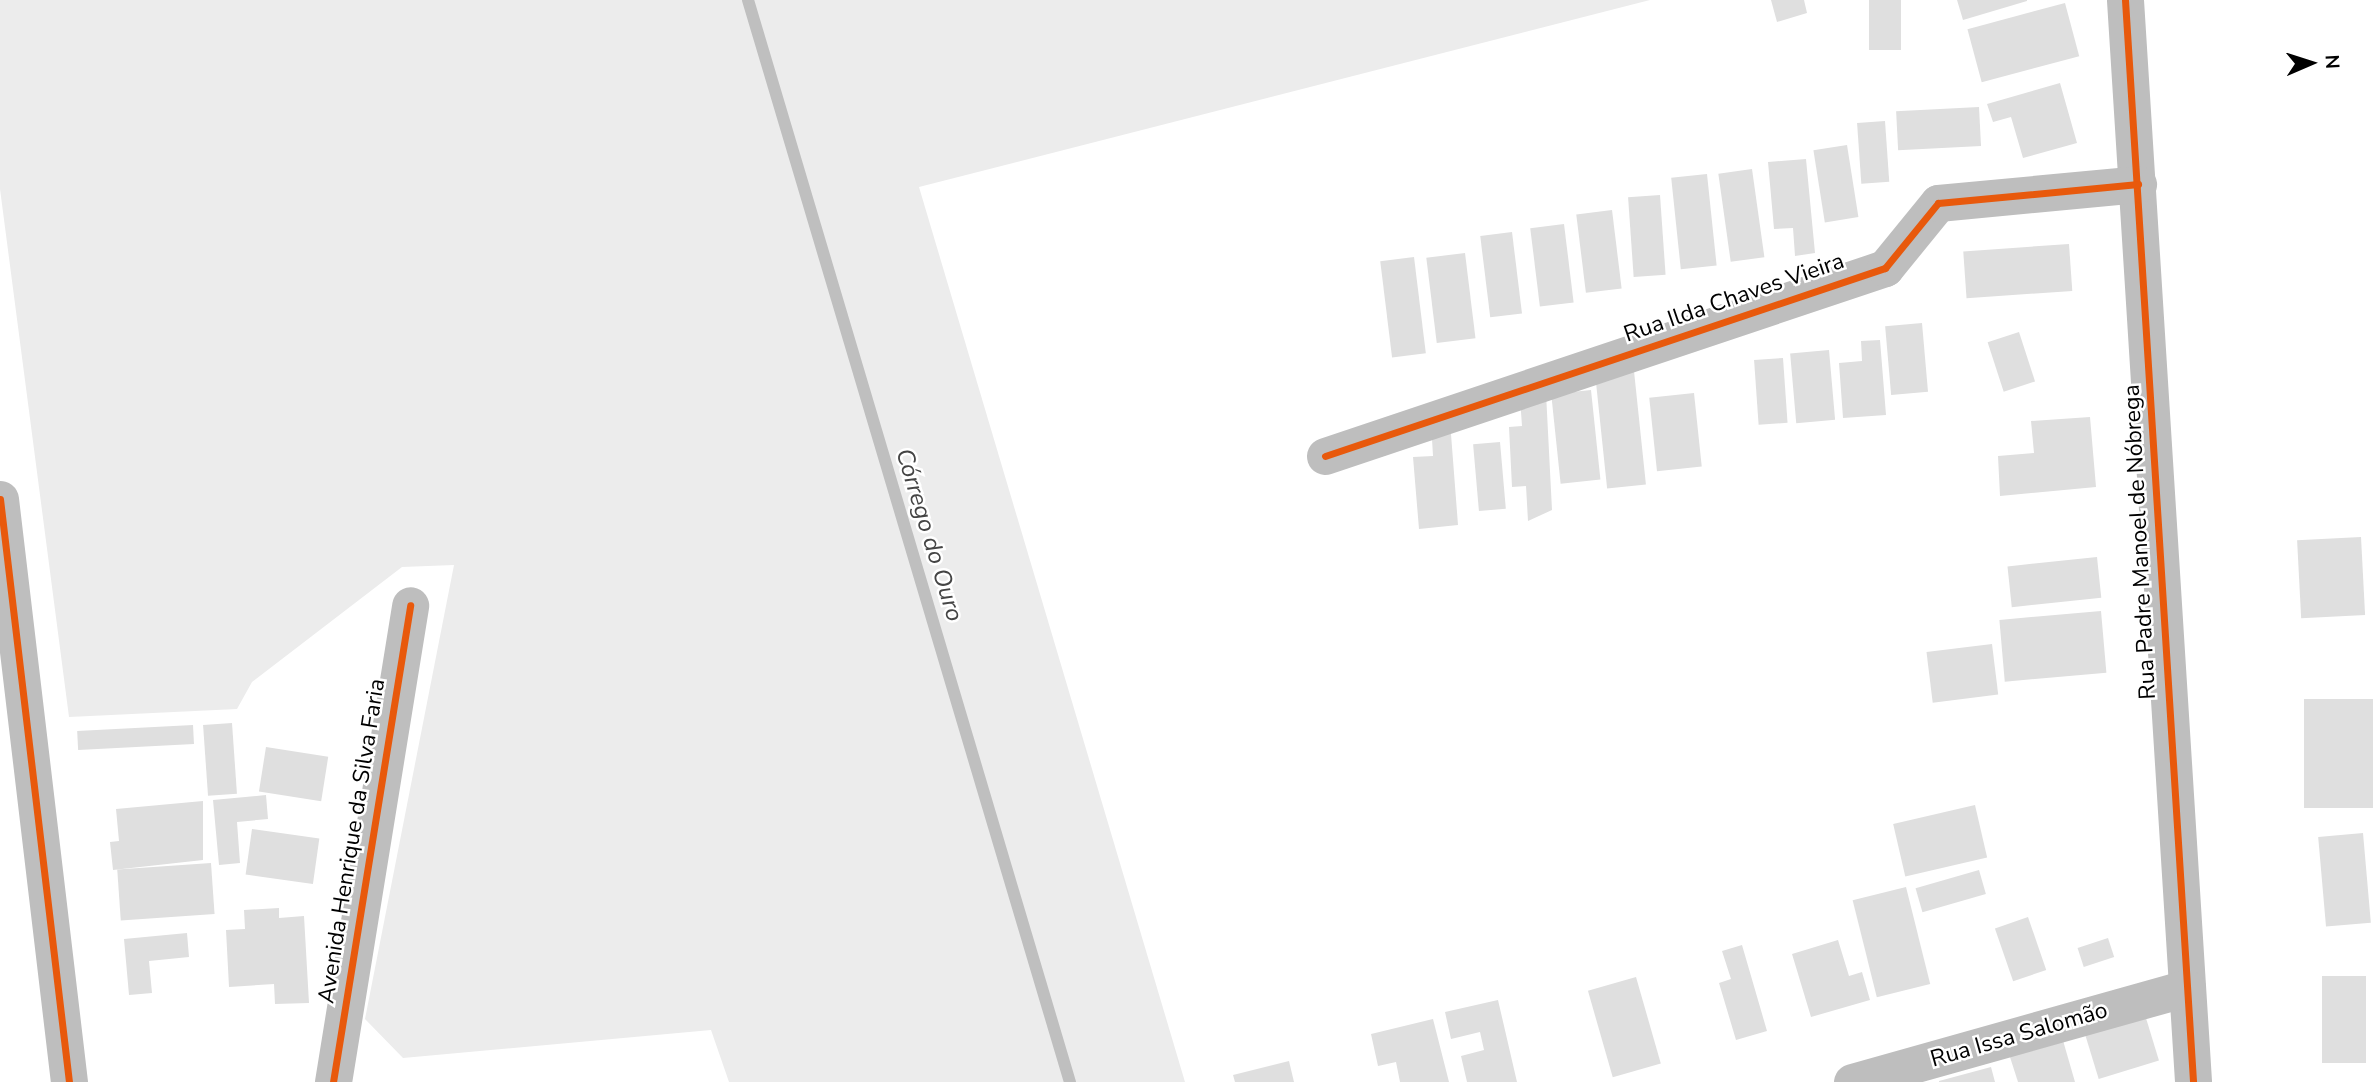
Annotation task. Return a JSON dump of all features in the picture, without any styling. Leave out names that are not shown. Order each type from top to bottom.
[{"type":"street","name":"Rua Padre Manoel de Nóbrega","points":[[2125,0],[2193,1082]]},
{"type":"street","name":"Rua Ilda Chaves Vieira","points":[[1325,456],[1885,268],[1938,203],[2138,184]]},
{"type":"street","points":[[0,499],[5,594],[69,1082]]},
{"type":"street","name":"Avenida Henrique da Silva Faria","points":[[333,1082],[410,605]]},
{"type":"street","name":"Rua Issa Salomão","points":[[1852,1082],[2187,988]]},
{"type":"shaded area","points":[[0,0],[1650,0],[919,187],[1185,1082],[729,1082],[711,1030],[403,1058],[365,1019],[454,565],[402,567],[252,682],[237,709],[69,717],[0,189]]},
{"type":"building","points":[[1771,0],[1804,0],[1807,13],[1777,22]]},
{"type":"building","points":[[1869,0],[1901,0],[1901,50],[1869,50]]},
{"type":"building","points":[[1957,0],[2027,0],[2027,1],[1963,20]]},
{"type":"building","points":[[2065,3],[2079,56],[1982,82],[1967,29]]},
{"type":"building","points":[[2060,83],[2077,143],[2023,158],[2011,117],[1993,122],[1987,104]]},
{"type":"building","points":[[1979,107],[1981,146],[1898,150],[1896,111]]},
{"type":"building","points":[[1885,121],[1889,182],[1861,184],[1857,123]]},
{"type":"building","points":[[1847,145],[1858,217],[1825,222],[1813,150]]},
{"type":"building","points":[[1806,159],[1815,253],[1795,256],[1793,228],[1774,229],[1768,162]]},
{"type":"building","points":[[1752,169],[1764,257],[1731,262],[1718,174]]},
{"type":"building","points":[[1707,174],[1717,265],[1681,269],[1671,178]]},
{"type":"building","points":[[1660,195],[1666,275],[1634,277],[1628,197]]},
{"type":"building","points":[[1612,210],[1622,288],[1586,293],[1576,214]]},
{"type":"building","points":[[1564,224],[1574,302],[1540,307],[1530,228]]},
{"type":"building","points":[[1512,232],[1522,313],[1490,317],[1480,236]]},
{"type":"building","points":[[2069,244],[2072,291],[1967,298],[1963,251]]},
{"type":"building","points":[[1465,253],[1475,338],[1437,343],[1426,258]]},
{"type":"building","points":[[1414,257],[1426,353],[1392,357],[1380,261]]},
{"type":"building","points":[[1922,323],[1928,392],[1891,395],[1885,326]]},
{"type":"building","points":[[2019,332],[2035,381],[2004,392],[1988,342]]},
{"type":"building","points":[[1880,340],[1886,415],[1843,418],[1839,363],[1862,361],[1861,341]]},
{"type":"building","points":[[1829,350],[1835,420],[1796,423],[1790,353]]},
{"type":"building","points":[[1783,358],[1788,423],[1759,425],[1754,360]]},
{"type":"building","points":[[1634,371],[1646,484],[1607,488],[1595,375]]},
{"type":"building","points":[[1591,390],[1600,480],[1561,484],[1551,394]]},
{"type":"building","points":[[1546,393],[1552,510],[1528,521],[1526,486],[1512,487],[1509,427],[1522,426],[1520,398]]},
{"type":"building","points":[[1694,393],[1702,467],[1657,471],[1649,398]]},
{"type":"building","points":[[2090,417],[2096,487],[2000,496],[1998,456],[2034,453],[2031,421]]},
{"type":"building","points":[[1450,421],[1458,525],[1419,529],[1413,457],[1433,456],[1431,422]]},
{"type":"building","points":[[1500,442],[1506,509],[1479,511],[1473,444]]},
{"type":"building","points":[[2361,537],[2365,615],[2301,618],[2297,540]]},
{"type":"building","points":[[2097,557],[2101,598],[2012,607],[2007,566]]},
{"type":"building","points":[[2101,611],[2106,673],[2005,682],[1999,620]]},
{"type":"building","points":[[1992,644],[1998,695],[1933,703],[1926,652]]},
{"type":"building","points":[[2304,699],[2373,699],[2373,808],[2304,808]]},
{"type":"building","points":[[232,723],[237,794],[208,796],[203,725]]},
{"type":"building","points":[[193,725],[194,744],[78,750],[77,731]]},
{"type":"building","points":[[266,747],[328,757],[321,801],[259,791]]},
{"type":"building","points":[[266,795],[268,819],[237,822],[240,863],[219,865],[213,800]]},
{"type":"building","points":[[203,801],[203,860],[113,870],[110,842],[119,841],[116,809]]},
{"type":"building","points":[[1975,805],[1987,858],[1905,877],[1893,824]]},
{"type":"building","points":[[252,829],[319,838],[313,884],[246,875]]},
{"type":"building","points":[[2363,833],[2371,923],[2326,927],[2318,837]]},
{"type":"building","points":[[211,863],[215,914],[121,920],[117,870]]},
{"type":"building","points":[[1979,870],[1986,894],[1922,912],[1916,888]]},
{"type":"building","points":[[1906,887],[1930,984],[1877,997],[1853,900]]},
{"type":"building","points":[[279,908],[279,918],[304,916],[309,1003],[275,1004],[274,984],[229,987],[226,930],[245,929],[244,910]]},
{"type":"building","points":[[2028,917],[2046,970],[2013,981],[1995,928]]},
{"type":"building","points":[[187,933],[189,957],[149,961],[152,993],[129,995],[124,939]]},
{"type":"building","points":[[2108,938],[2114,957],[2084,967],[2078,948]]},
{"type":"building","points":[[1838,940],[1849,976],[1862,972],[1870,1000],[1811,1017],[1792,954]]},
{"type":"building","points":[[1742,945],[1767,1031],[1736,1040],[1719,983],[1731,979],[1722,951]]},
{"type":"building","points":[[2322,976],[2366,976],[2366,1063],[2322,1063]]},
{"type":"building","points":[[1636,977],[1661,1064],[1613,1077],[1588,991]]},
{"type":"building","points":[[1498,1000],[1517,1082],[1467,1082],[1461,1056],[1484,1050],[1480,1032],[1451,1039],[1445,1012]]},
{"type":"building","points":[[2142,1005],[2159,1060],[2099,1079],[2082,1023]]},
{"type":"building","points":[[1433,1019],[1449,1082],[1400,1082],[1396,1062],[1378,1066],[1371,1034]]},
{"type":"building","points":[[2062,1037],[2075,1082],[2018,1082],[2009,1054]]},
{"type":"building","points":[[1289,1061],[1294,1082],[1235,1082],[1233,1075]]},
{"type":"building","points":[[1991,1067],[1995,1082],[1939,1082],[1939,1081]]},
{"type":"waterway","name":"Córrego do Ouro","points":[[748,0],[1070,1082]]},
{"type":"cycle path","points":[[2125,0],[2193,1082]]},
{"type":"cycle path","points":[[1325,456],[1885,268],[1938,203],[2138,184]]},
{"type":"cycle path","points":[[0,499],[69,1082]]},
{"type":"cycle path","points":[[333,1082],[410,605]]}]
